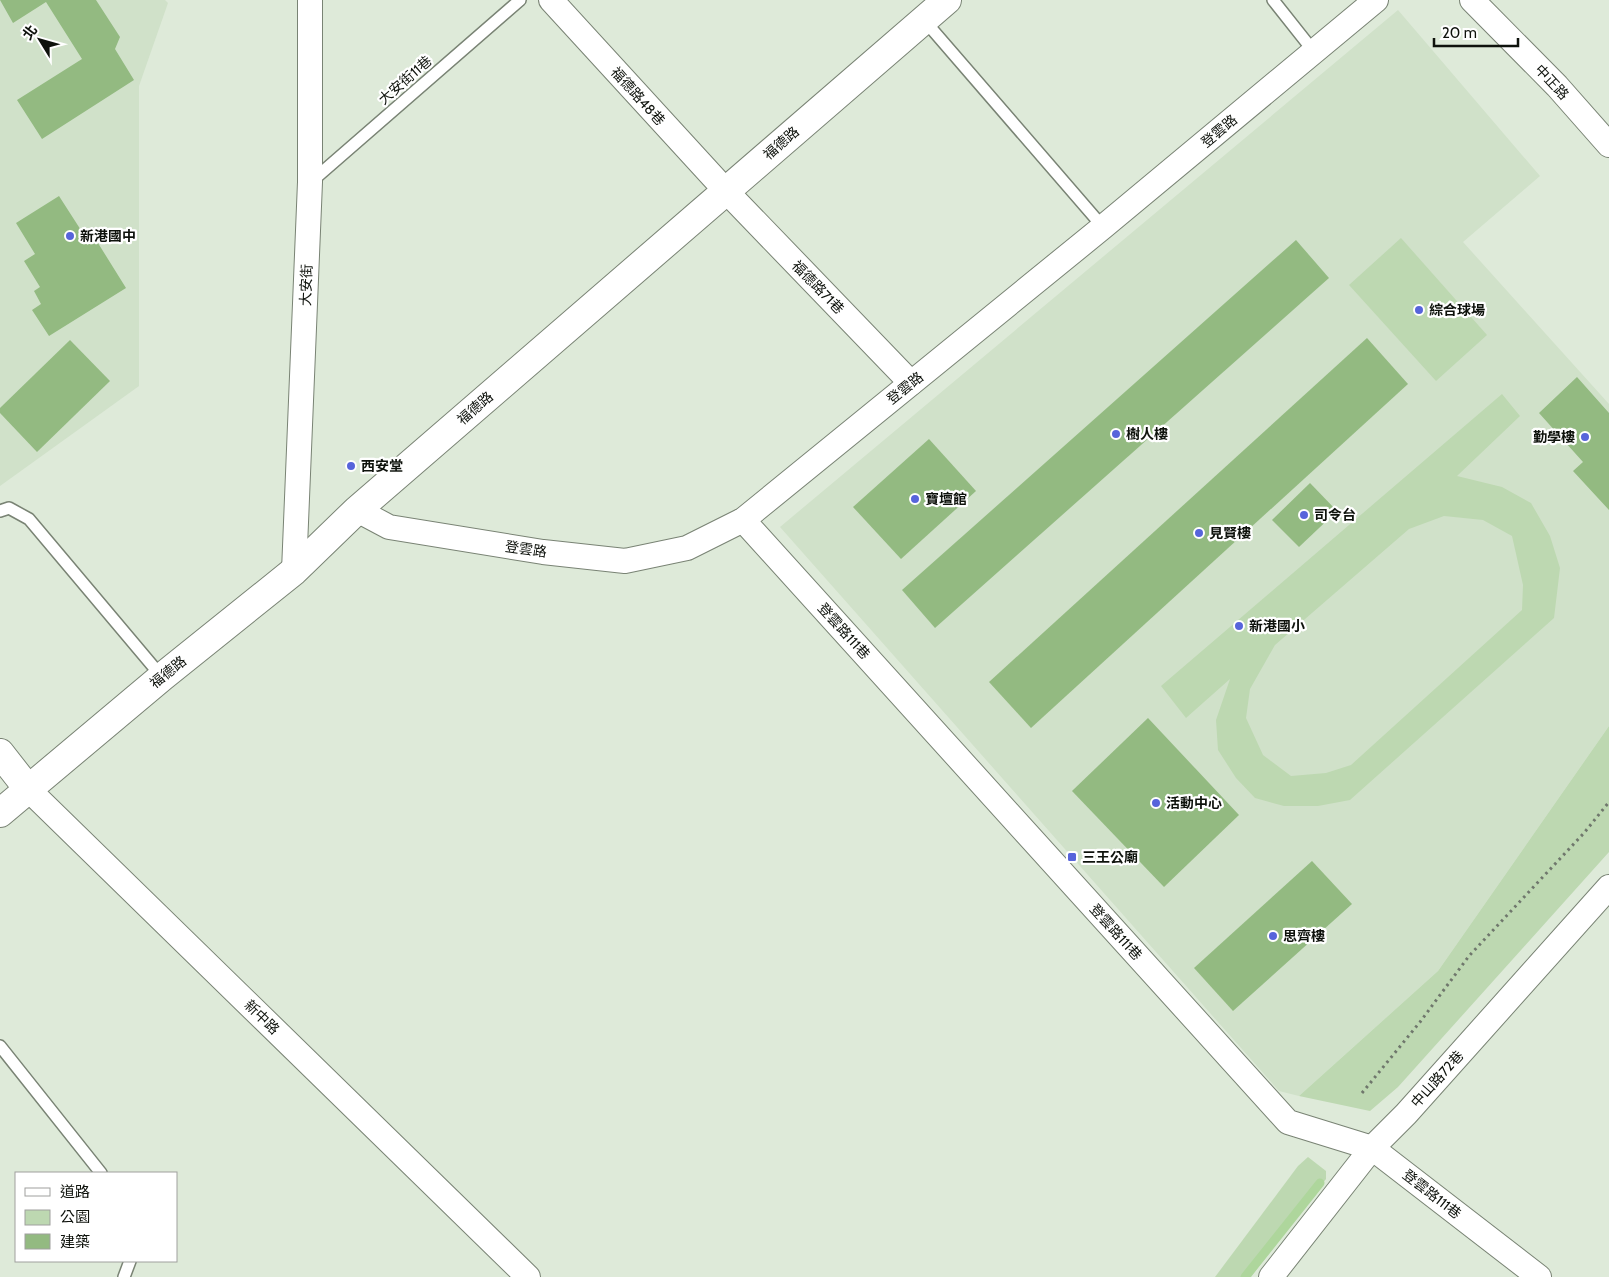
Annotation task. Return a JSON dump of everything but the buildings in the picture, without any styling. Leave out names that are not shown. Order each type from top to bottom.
[{"type":"main road","name":"福德路","points":[[0,813],[162,677],[294,571],[357,510],[947,0]]},
{"type":"main road","name":"新中路","points":[[0,753],[29,790]]},
{"type":"street","name":"大安街","points":[[294,571],[310,182],[310,0]]},
{"type":"street","name":"福德路48巷","points":[[551,0],[726,191]]},
{"type":"street","name":"登雲路","points":[[357,510],[389,527],[544,552],[625,560],[687,548],[743,520],[1103,227],[1376,0]]},
{"type":"street","name":"中正路","points":[[1472,0],[1557,86],[1609,145]]},
{"type":"street","name":"福德路71巷","points":[[726,191],[911,383]]},
{"type":"street","name":"登雲路111巷","points":[[743,520],[1288,1122],[1372,1148],[1539,1277]]},
{"type":"street","name":"新中路","points":[[29,790],[528,1277]]},
{"type":"street","name":"中山路72巷","points":[[1271,1277],[1372,1148],[1406,1114],[1609,887]]},
{"type":"lane","name":"大安街11巷","points":[[310,182],[520,0]]},
{"type":"lane","points":[[1274,0],[1314,52]]},
{"type":"lane","points":[[924,20],[1103,227]]},
{"type":"lane","points":[[0,510],[9,508],[29,519],[162,677]]},
{"type":"lane","points":[[0,1046],[100,1172]]},
{"type":"lane","points":[[124,1277],[130,1262]]},
{"type":"path","points":[[1362,1093],[1420,1022],[1469,956],[1584,833],[1609,802]]},
{"type":"shaded area","name":"新港國中","points":[[0,0],[165,0],[168,3],[139,86],[139,386],[0,486]]},
{"type":"shaded area","name":"新港國小","points":[[1398,10],[1540,176],[1463,242],[1609,404],[1609,726],[1438,971],[1299,1096],[1279,1091],[780,527]]},
{"type":"green space","name":"綜合球場","points":[[1401,238],[1487,335],[1436,381],[1349,285]]},
{"type":"green space","points":[[1502,394],[1520,416],[1457,476],[1502,487],[1531,503],[1550,536],[1560,568],[1554,618],[1350,800],[1318,806],[1284,806],[1255,798],[1236,778],[1218,750],[1216,720],[1230,679],[1186,718],[1161,686]],"holes":[[[1444,516],[1483,520],[1512,536],[1523,585],[1522,610],[1351,765],[1326,773],[1291,776],[1263,755],[1246,718],[1250,689],[1275,645],[1409,529]]]},
{"type":"green space","points":[[1609,726],[1609,852],[1398,1087],[1370,1111],[1299,1096],[1438,971]]},
{"type":"green space","points":[[1308,1157],[1326,1171],[1326,1179],[1251,1277],[1215,1277],[1298,1166]]},
{"type":"waterway","points":[[1245,1277],[1320,1183]]},
{"type":"place","name":"新港國中","points":[[70,236]]},
{"type":"place","name":"綜合球場","points":[[1419,310]]},
{"type":"place","name":"樹人樓","points":[[1116,434]]},
{"type":"place","name":"勤學樓","points":[[1585,437]]},
{"type":"place","name":"西安堂","points":[[351,466]]},
{"type":"place","name":"寶壇館","points":[[915,499]]},
{"type":"place","name":"司令台","points":[[1304,515]]},
{"type":"place","name":"見賢樓","points":[[1199,533]]},
{"type":"place","name":"新港國小","points":[[1239,626]]},
{"type":"place","name":"活動中心","points":[[1156,803]]},
{"type":"place","name":"三王公廟","points":[[1072,857]]},
{"type":"place","name":"思齊樓","points":[[1273,936]]}]
